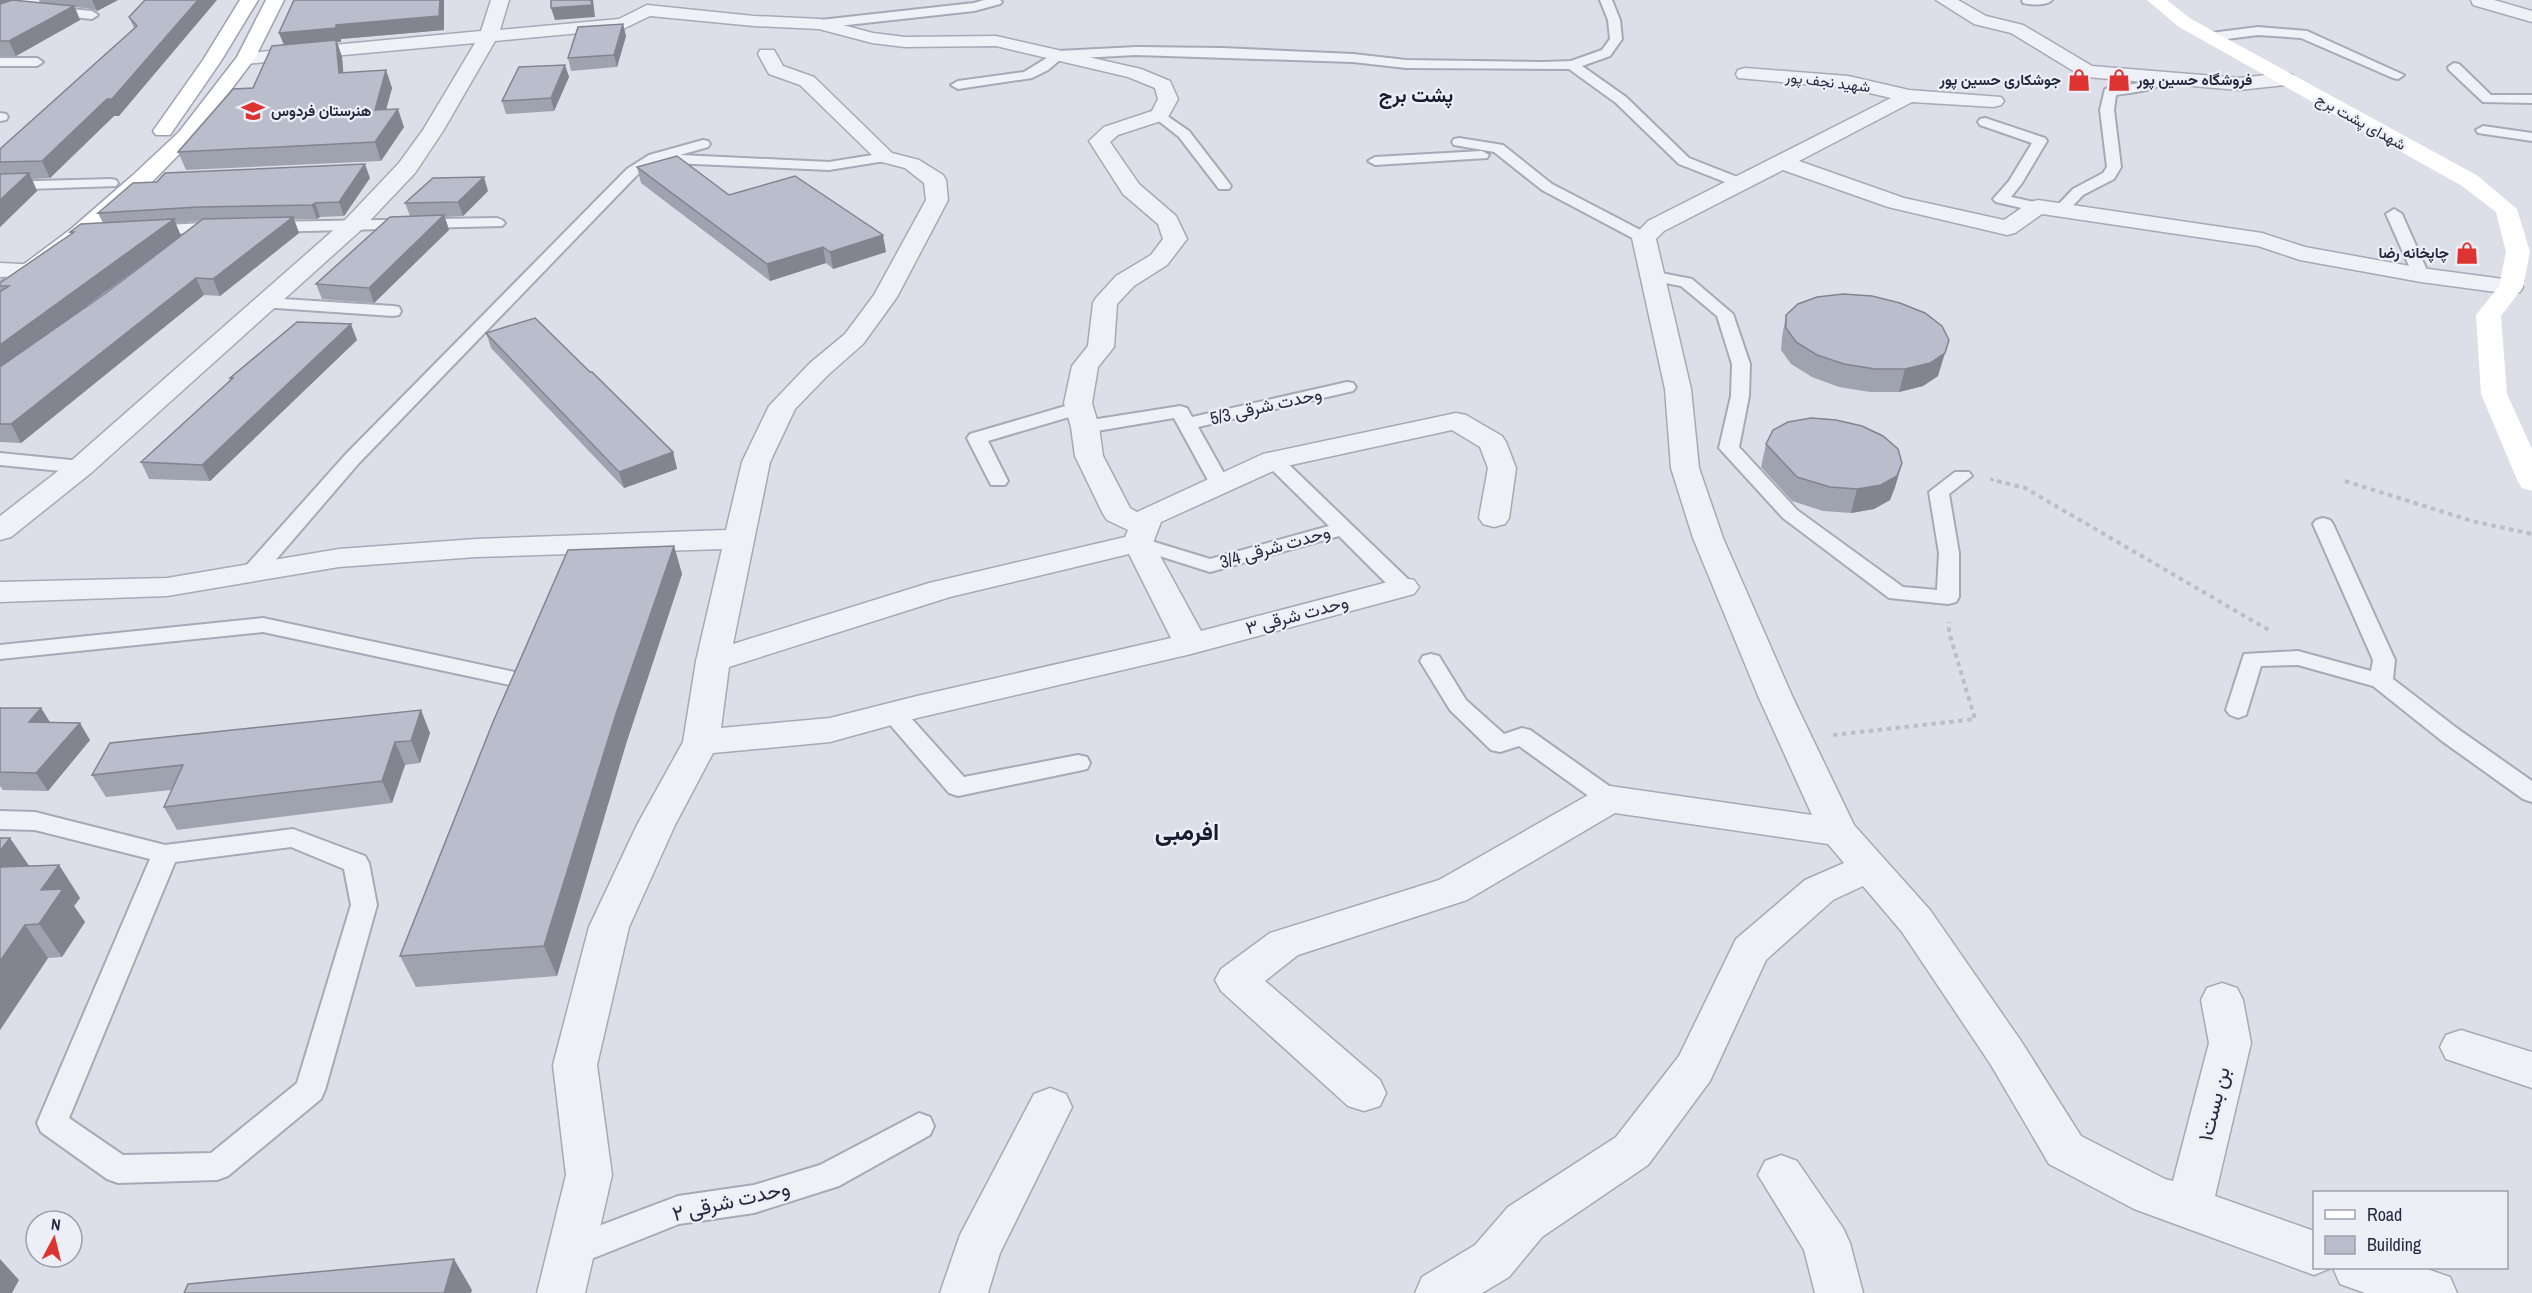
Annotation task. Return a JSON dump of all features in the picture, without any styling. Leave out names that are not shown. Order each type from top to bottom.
[{"type":"main road","points":[[2,271],[111,183],[159,136],[212,61],[249,0]]},
{"type":"main road","points":[[0,294],[79,234],[141,180],[186,136],[246,58],[275,0]]},
{"type":"main road","name":"شهدای پشت برج","points":[[2156,0],[2185,23],[2470,181],[2506,209],[2518,252],[2515,287],[2488,315],[2494,394],[2532,482]]},
{"type":"street","points":[[6,11],[32,0]]},
{"type":"street","points":[[0,531],[81,467],[267,303],[353,225],[407,168],[434,131],[489,35],[500,0]]},
{"type":"street","points":[[1945,0],[1980,20],[2017,29],[2087,71],[2239,84],[2285,79]]},
{"type":"street","points":[[2479,1],[2532,17]]},
{"type":"street","points":[[246,58],[623,24],[641,5],[762,14],[820,24],[872,38],[905,42],[996,41],[1134,73],[1162,85],[1168,99],[1160,115],[1111,131],[1099,141],[1131,189],[1168,221],[1175,239],[1159,260],[1125,281],[1105,303],[1101,347],[1085,366],[1078,403],[1089,456],[1118,514],[1141,535],[1191,644]]},
{"type":"street","points":[[561,1293],[589,1175],[575,1065],[609,927],[656,825],[701,742],[714,660],[756,462],[783,406],[819,369],[854,339],[885,297],[937,200],[935,180],[912,164],[885,157],[807,81],[776,70],[767,54]]},
{"type":"street","name":"شهید نجف پور","points":[[1745,74],[1848,82],[1909,96],[1994,101]]},
{"type":"street","points":[[1909,96],[1656,226],[1644,238],[1678,389],[1685,468],[1708,538],[1795,739],[1839,832],[1922,930],[2006,1053],[2065,1150],[2150,1194],[2313,1253]]},
{"type":"street","points":[[1782,162],[1833,182],[1935,213],[1979,220],[2007,228],[2049,209],[2262,240],[2300,253],[2421,275],[2515,287]]},
{"type":"street","points":[[372,170],[407,168]]},
{"type":"street","points":[[141,180],[176,178]]},
{"type":"street","points":[[2,271],[33,270]]},
{"type":"street","points":[[1141,535],[1148,517],[1273,460],[1456,421],[1492,442],[1502,468],[1494,518]]},
{"type":"street","points":[[714,660],[940,590],[1141,535]]},
{"type":"street","points":[[0,592],[167,587],[339,558],[465,549],[740,539]]},
{"type":"street","name":"وحدت شرقی ۳","points":[[701,742],[830,730],[1191,644],[1403,587]]},
{"type":"street","points":[[1364,1093],[1236,980],[1284,944],[1453,890],[1610,799],[1839,832]]},
{"type":"street","points":[[1438,1293],[1492,1262],[1525,1222],[1632,1151],[1695,1068],[1750,950],[1819,890],[1870,867]]},
{"type":"street","name":"بن بست۱","points":[[2188,1208],[2230,1042],[2222,1000]]},
{"type":"street","points":[[2461,1047],[2532,1070]]},
{"type":"street","points":[[964,1293],[977,1250],[1050,1107]]},
{"type":"street","points":[[1781,1175],[1826,1243],[1839,1293]]},
{"type":"street","points":[[2360,1269],[2433,1293]]},
{"type":"lane","points":[[820,24],[974,7],[996,2],[990,0]]},
{"type":"lane","points":[[958,85],[1027,75],[1043,67],[1058,54],[1136,51],[1353,58],[1406,64],[1572,65],[1606,52],[1616,39],[1614,20],[1606,0]]},
{"type":"lane","points":[[2027,1],[2046,0]]},
{"type":"lane","points":[[6,11],[92,15]]},
{"type":"lane","points":[[2211,37],[2258,31],[2303,34],[2398,75]]},
{"type":"lane","points":[[0,62],[37,62]]},
{"type":"lane","points":[[1572,65],[1621,100],[1684,161],[1740,183]]},
{"type":"lane","points":[[2454,67],[2488,99],[2532,99]]},
{"type":"lane","points":[[1985,122],[2040,141],[2015,183],[2001,199],[2049,209],[2109,176],[2114,167],[2107,110],[2110,92],[2149,85],[2164,78]]},
{"type":"lane","points":[[1160,115],[1184,134],[1224,186]]},
{"type":"lane","points":[[2483,130],[2532,137]]},
{"type":"lane","points":[[1459,142],[1498,148],[1547,187],[1644,238]]},
{"type":"lane","points":[[253,572],[352,459],[632,172],[654,158],[703,144]]},
{"type":"lane","points":[[1375,161],[1508,154]]},
{"type":"lane","points":[[654,158],[829,166],[885,157]]},
{"type":"lane","points":[[0,186],[111,183]]},
{"type":"lane","points":[[2394,214],[2421,275]]},
{"type":"lane","points":[[136,231],[497,223]]},
{"type":"lane","points":[[178,249],[205,228]]},
{"type":"lane","points":[[79,234],[102,233]]},
{"type":"lane","points":[[1652,276],[1686,282],[1725,314],[1741,364],[1740,396],[1729,448],[1790,514],[1897,593],[1948,597],[1949,553],[1939,492],[1962,476]]},
{"type":"lane","points":[[267,303],[393,311]]},
{"type":"lane","name":"وحدت شرقی 5/3","points":[[1186,424],[1347,387]]},
{"type":"lane","points":[[998,481],[977,438],[1082,418],[1180,412],[1220,484]]},
{"type":"lane","points":[[0,459],[81,467]]},
{"type":"lane","points":[[1273,460],[1403,587]]},
{"type":"lane","points":[[2323,524],[2384,660],[2381,681]]},
{"type":"lane","name":"وحدت شرقی 3/4","points":[[1141,535],[1210,566],[1343,528]]},
{"type":"lane","points":[[0,652],[263,625],[510,678]]},
{"type":"lane","points":[[2238,710],[2252,659],[2298,658],[2381,681],[2450,735],[2532,792]]},
{"type":"lane","points":[[1431,661],[1458,705],[1500,744],[1522,736],[1610,799]]},
{"type":"lane","points":[[894,714],[958,787],[1078,763]]},
{"type":"lane","points":[[0,820],[35,821],[165,854],[293,838],[356,863],[364,905],[310,1090],[217,1166],[118,1169],[52,1123],[165,854]]},
{"type":"lane","name":"وحدت شرقی ۲","points":[[571,1252],[678,1210],[754,1199],[828,1176],[919,1125]]},
{"type":"path","points":[[1962,476],[1999,480],[2025,488],[2271,631],[2298,658]]},
{"type":"path","points":[[2345,481],[2472,520],[2532,534]]},
{"type":"path","points":[[1795,739],[1975,719],[1949,632],[1948,597]]},
{"type":"building","points":[[12,0],[74,6],[9,41],[0,41],[0,4]]},
{"type":"building","points":[[145,0],[198,0],[112,99],[107,99],[42,161],[0,162],[0,149],[137,26],[129,17]]},
{"type":"building","points":[[294,0],[440,0],[439,16],[336,25],[336,28],[279,33]]},
{"type":"building","points":[[551,0],[591,0],[592,5],[551,8]]},
{"type":"building","points":[[623,24],[614,55],[568,58],[578,27]]},
{"type":"building","points":[[336,40],[339,73],[386,70],[375,110],[398,109],[375,142],[178,152],[233,89],[253,88],[272,46]]},
{"type":"building","points":[[565,65],[551,98],[502,101],[519,67]]},
{"type":"building","points":[[677,156],[729,195],[795,176],[883,235],[830,252],[823,247],[767,264],[637,167]]},
{"type":"building","points":[[365,164],[339,202],[98,213],[133,183],[157,182],[165,173]]},
{"type":"building","points":[[29,173],[0,200],[0,174]]},
{"type":"building","points":[[484,177],[458,202],[405,203],[433,178]]},
{"type":"building","points":[[444,215],[369,288],[316,284],[390,217]]},
{"type":"building","points":[[293,217],[213,279],[196,278],[11,424],[0,424],[0,367],[106,293],[203,219]]},
{"type":"building","points":[[174,219],[0,345],[0,292],[9,286],[0,286],[0,283],[74,232],[70,232],[81,224]]},
{"type":"building","points":[[1843,294],[1872,296],[1900,303],[1925,313],[1942,326],[1949,340],[1945,353],[1930,363],[1905,369],[1875,369],[1844,364],[1817,355],[1796,342],[1786,328],[1786,315],[1798,304],[1817,297]]},
{"type":"building","points":[[535,318],[673,452],[619,472],[486,333]]},
{"type":"building","points":[[297,322],[351,324],[202,465],[141,462],[233,378],[230,378]]},
{"type":"building","points":[[1811,418],[1836,420],[1862,426],[1883,436],[1898,449],[1902,463],[1897,476],[1881,485],[1857,489],[1830,487],[1797,477],[1766,444],[1773,430],[1788,422]]},
{"type":"building","points":[[674,546],[616,714],[544,946],[400,956],[493,722],[568,550]]},
{"type":"building","points":[[0,708],[41,708],[29,722],[80,723],[36,773],[0,772]]},
{"type":"building","points":[[421,710],[411,741],[395,742],[382,781],[164,807],[183,765],[92,775],[110,743]]},
{"type":"building","points":[[0,838],[10,838],[0,851]]},
{"type":"building","points":[[59,865],[41,890],[63,889],[39,924],[25,925],[0,961],[0,867]]},
{"type":"building","points":[[454,1259],[444,1293],[184,1293],[188,1284]]},
{"type":"place","name":"جوشکاری حسین پور","points":[[2079,80]]},
{"type":"place","name":"فروشگاه حسین پور","points":[[2119,80]]},
{"type":"place","name":"هنرستان فردوس","points":[[253,111]]},
{"type":"place","name":"چاپخانه رضا","points":[[2467,253]]},
{"type":"district","name":"پشت برج","points":[[1416,95]]},
{"type":"district","name":"افرمبی","points":[[1187,832]]}]
